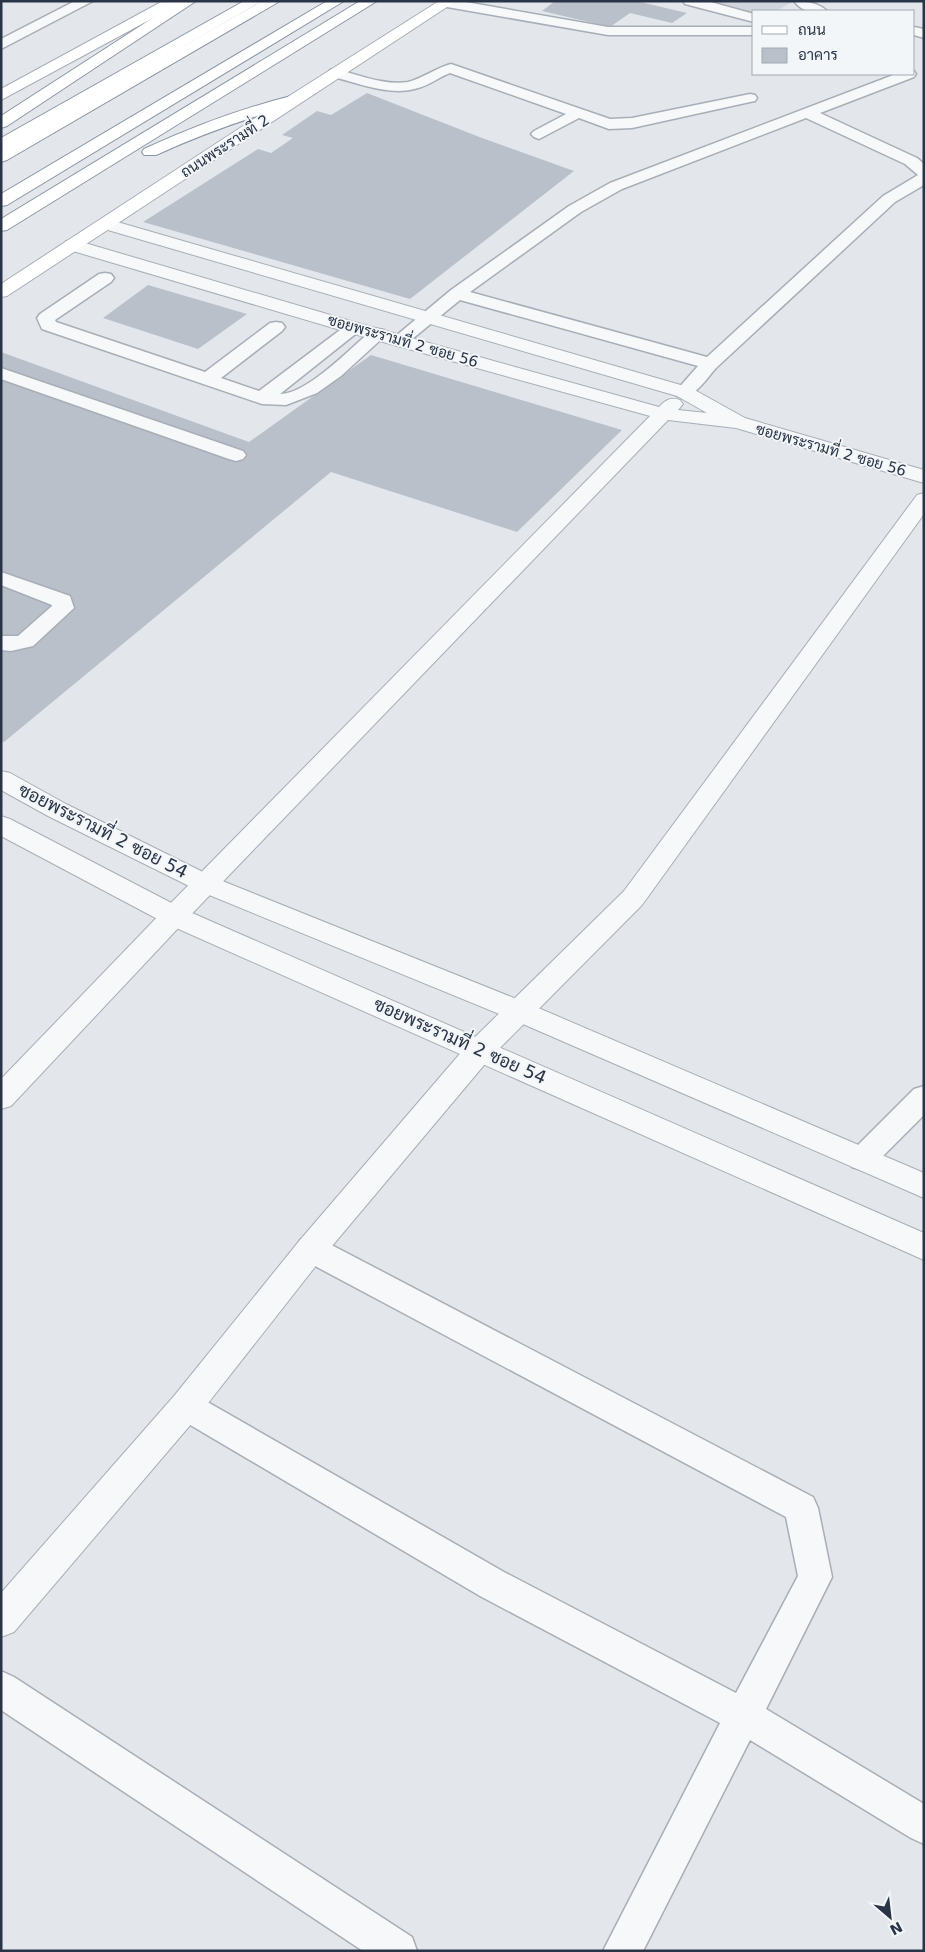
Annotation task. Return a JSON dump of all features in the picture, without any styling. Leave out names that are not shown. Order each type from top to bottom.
[{"type":"main road","points":[[1,95],[174,1]]},
{"type":"main road","points":[[1,123],[189,1]]},
{"type":"main road","points":[[1,145],[255,1]]},
{"type":"main road","points":[[1,157],[273,1]]},
{"type":"main road","points":[[1,201],[336,1]]},
{"type":"main road","points":[[1,226],[370,1]]},
{"type":"main road","name":"ถนนพระรามที่ 2","points":[[1,292],[335,73],[448,2]]},
{"type":"main road","points":[[57,191],[193,132],[238,116],[292,101]]},
{"type":"street","name":"ซอยพระรามที่ 2 ซอย 56","points":[[107,224],[684,392],[738,422]]},
{"type":"street","name":"ซอยพระรามที่ 2 ซอย 56","points":[[72,245],[354,328],[663,414],[738,422],[924,477]]},
{"type":"street","points":[[1,1098],[174,916],[684,392]]},
{"type":"street","points":[[1,1620],[186,1406],[311,1249],[480,1050],[633,898],[924,498]]},
{"type":"street","name":"ซอยพระรามที่ 2 ซอย 54","points":[[1,779],[57,810],[206,884],[519,1011],[924,1186]]},
{"type":"street","name":"ซอยพระรามที่ 2 ซอย 54","points":[[1,825],[174,916],[924,1247]]},
{"type":"lane","points":[[3,43],[86,1]]},
{"type":"lane","points":[[690,1],[752,17]]},
{"type":"lane","points":[[448,2],[608,31],[752,31]]},
{"type":"lane","points":[[526,17],[543,6]]},
{"type":"lane","points":[[335,73],[397,86],[408,86],[417,84],[440,70],[451,68],[609,124],[632,123],[750,98]]},
{"type":"lane","points":[[400,340],[457,294],[575,210],[616,186],[906,75]]},
{"type":"lane","points":[[540,134],[578,113]]},
{"type":"lane","points":[[808,113],[911,161],[924,172]]},
{"type":"lane","points":[[684,392],[710,364],[889,199],[924,178]]},
{"type":"lane","points":[[105,278],[46,318],[48,325],[262,398],[285,399],[306,390],[326,378],[378,334]]},
{"type":"lane","points":[[457,294],[710,364]]},
{"type":"lane","points":[[207,380],[276,327]]},
{"type":"lane","points":[[262,398],[354,328]]},
{"type":"lane","points":[[1,373],[236,455]]},
{"type":"lane","points":[[1,578],[62,601],[63,608],[26,641],[11,644],[1,643]]},
{"type":"lane","points":[[862,1159],[924,1097]]},
{"type":"lane","points":[[311,1249],[801,1508],[815,1577],[742,1715],[622,1951]]},
{"type":"lane","points":[[186,1406],[492,1584],[742,1715],[924,1825]]},
{"type":"lane","points":[[1,1689],[398,1951]]},
{"type":"shaded area","points":[[700,1],[794,1],[778,10],[752,10],[752,15]]},
{"type":"building","points":[[555,1],[636,1],[687,13],[672,23],[630,13],[610,27],[542,11]]},
{"type":"building","points":[[367,93],[482,138],[574,171],[410,299],[143,222],[258,149],[271,153],[293,138],[282,135],[317,111],[331,115]]},
{"type":"building","points":[[148,285],[247,314],[198,349],[103,318]]},
{"type":"building","points":[[1,352],[249,442],[371,355],[622,430],[517,532],[331,472],[4,742],[1,741]]}]
